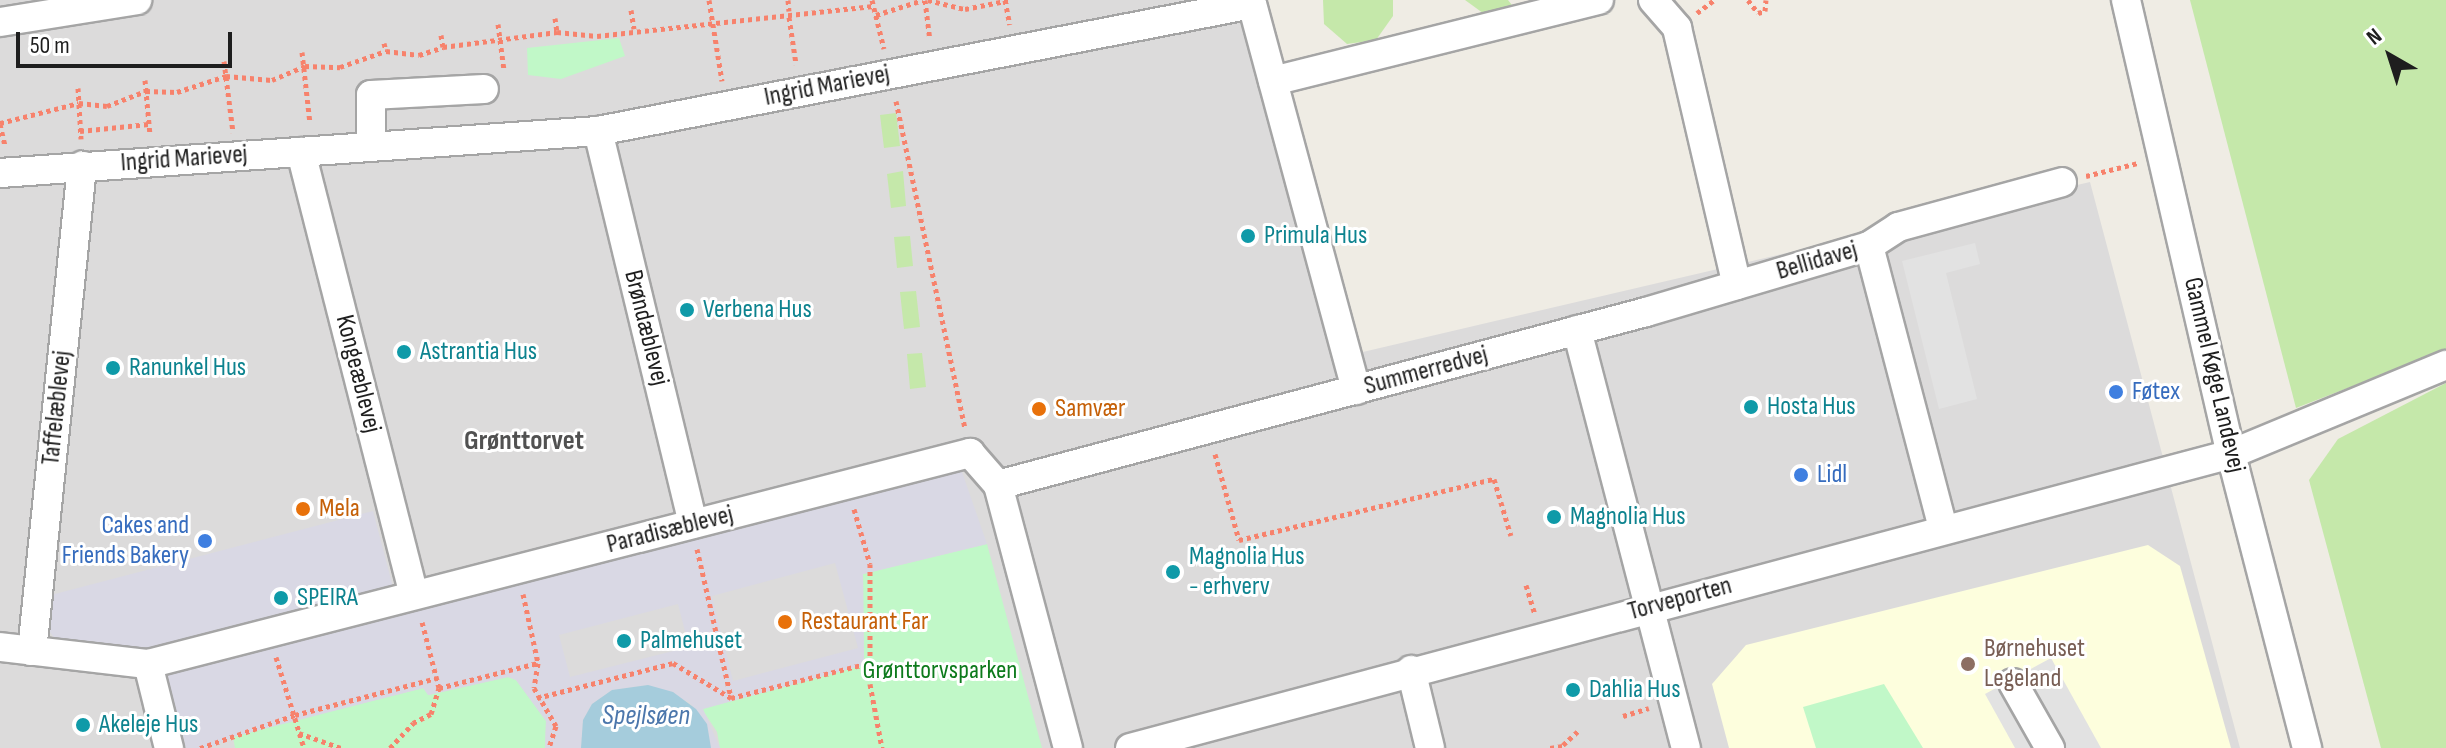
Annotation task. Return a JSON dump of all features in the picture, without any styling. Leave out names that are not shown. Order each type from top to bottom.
[{"type":"street","points":[[0,22],[137,0]]},
{"type":"street","points":[[1273,81],[1599,0]]},
{"type":"street","points":[[1653,0],[1677,28],[1737,285]]},
{"type":"street","name":"Gammel Køge Landevej","points":[[2126,0],[2231,454],[2307,748]]},
{"type":"street","name":"Ingrid Marievej","points":[[0,173],[598,131],[1251,2],[1356,390]]},
{"type":"street","points":[[371,147],[371,95],[484,89]]},
{"type":"street","name":"Brøndæblevej","points":[[598,131],[693,524]]},
{"type":"street","name":"Kongeæblevej","points":[[307,152],[414,595]]},
{"type":"street","name":"Taffelæblevej","points":[[32,651],[82,166]]},
{"type":"street","points":[[1869,246],[1898,227],[2075,179]]},
{"type":"street","name":"Bellidavej","points":[[1577,330],[1648,322],[1737,285],[1869,246],[1943,528]]},
{"type":"street","points":[[1577,330],[1686,748]]},
{"type":"street","name":"Summerredvej","points":[[998,485],[1577,330]]},
{"type":"street","name":"Torveporten","points":[[1130,748],[1411,670],[2231,454],[2446,365]]},
{"type":"street","name":"Paradisæblevej","points":[[148,664],[970,453],[998,485],[1068,748]]},
{"type":"street","points":[[0,647],[148,664],[169,748]]},
{"type":"street","points":[[1411,670],[1430,748]]},
{"type":"street","points":[[2013,683],[2050,748]]},
{"type":"path","points":[[709,0],[726,106]]},
{"type":"path","points":[[788,0],[799,91]]},
{"type":"path","points":[[926,0],[933,65]]},
{"type":"path","points":[[876,15],[926,0],[965,9],[1007,0]]},
{"type":"path","points":[[1748,0],[1758,13],[1765,11],[1766,0]]},
{"type":"path","points":[[0,123],[79,103],[107,106],[146,91],[177,92],[226,76],[272,80],[305,66],[340,67],[386,51],[419,55],[443,47],[501,43],[557,32],[597,36],[634,29],[872,3],[890,74],[963,422]]},
{"type":"path","points":[[631,10],[634,29]]},
{"type":"path","points":[[555,18],[557,32]]},
{"type":"path","points":[[498,24],[501,43]]},
{"type":"path","points":[[441,35],[443,47]]},
{"type":"path","points":[[384,43],[386,51]]},
{"type":"path","points":[[302,52],[307,152]]},
{"type":"path","points":[[224,61],[236,156]]},
{"type":"path","points":[[145,80],[153,161]]},
{"type":"path","points":[[78,88],[82,166]]},
{"type":"path","points":[[80,131],[149,124]]},
{"type":"path","points":[[2075,179],[2163,157]]},
{"type":"path","points":[[1217,463],[1239,540],[1494,479],[1511,536]]},
{"type":"path","points":[[848,484],[870,564],[874,621],[869,663],[882,748]]},
{"type":"path","points":[[693,524],[731,698]]},
{"type":"path","points":[[517,569],[538,663],[537,698],[556,726],[549,748]]},
{"type":"path","points":[[390,748],[413,723],[431,714],[439,688],[414,595]]},
{"type":"path","points":[[269,633],[304,748]]},
{"type":"path","points":[[439,688],[538,663]]},
{"type":"path","points":[[537,698],[673,663],[731,698],[869,663]]},
{"type":"path","points":[[200,748],[295,715],[437,678]]},
{"type":"path","points":[[1550,748],[1563,746],[1580,729]]},
{"type":"path","points":[[299,733],[341,748]]},
{"type":"shaded area","points":[[0,0],[1265,0],[1350,355],[2090,182],[2240,748],[0,748]]},
{"type":"shaded area","points":[[1975,243],[1980,264],[1946,273],[1977,399],[1939,409],[1902,261]]},
{"type":"shaded area","name":"Grønttorvsparken","points":[[961,469],[987,544],[863,574],[864,665],[703,709],[720,748],[711,748],[707,724],[689,702],[648,685],[612,690],[592,704],[583,720],[581,748],[545,748],[546,721],[516,680],[508,677],[428,695],[423,688],[233,737],[209,748],[186,748],[161,654],[60,646],[50,632],[51,595],[373,511],[400,614]],"holes":[[[835,563],[858,648],[733,681],[712,596]],[[678,604],[689,647],[570,677],[559,635]]]},
{"type":"shaded area","name":"Børnehuset Legeland","points":[[2148,545],[2180,566],[2231,748],[1729,748],[1712,684],[1746,645]]},
{"type":"shaded area","points":[[2051,658],[2101,748],[2015,748],[1985,694]]},
{"type":"green space","points":[[1323,0],[1393,0],[1393,16],[1376,40],[1347,44],[1324,24]]},
{"type":"green space","points":[[1465,0],[1508,0],[1515,9],[1487,16]]},
{"type":"green space","points":[[2190,0],[2446,0],[2446,350],[2296,408]]},
{"type":"green space","points":[[619,38],[625,56],[561,79],[528,75],[527,48]]},
{"type":"green space","points":[[896,113],[900,146],[884,148],[880,115]]},
{"type":"green space","points":[[903,171],[906,206],[891,208],[887,174]]},
{"type":"green space","points":[[910,236],[913,266],[897,268],[894,237]]},
{"type":"green space","points":[[916,291],[920,327],[904,329],[900,292]]},
{"type":"green space","points":[[922,353],[926,387],[910,389],[907,354]]},
{"type":"green space","points":[[2446,383],[2446,748],[2381,748],[2309,480],[2338,439]]},
{"type":"green space","name":"Grønttorvsparken","points":[[987,544],[1042,748],[720,748],[717,732],[702,709],[864,665],[863,574]]},
{"type":"green space","points":[[508,677],[516,680],[546,721],[545,748],[235,748],[233,737],[287,722],[424,688],[429,695]]},
{"type":"green space","points":[[1884,684],[1923,748],[1816,748],[1803,707]]},
{"type":"water","name":"Spejlsøen","points":[[648,685],[673,692],[696,709],[707,724],[711,748],[581,748],[583,720],[592,704],[612,690]]},
{"type":"place","name":"Primula Hus","points":[[1248,236]]},
{"type":"place","name":"Verbena Hus","points":[[687,310]]},
{"type":"place","name":"Astrantia Hus","points":[[404,352]]},
{"type":"place","name":"Ranunkel Hus","points":[[113,368]]},
{"type":"place","name":"Føtex","points":[[2116,392]]},
{"type":"place","name":"Hosta Hus","points":[[1751,407]]},
{"type":"place","name":"Samvær","points":[[1039,409]]},
{"type":"place","name":"Lidl","points":[[1801,475]]},
{"type":"place","name":"Mela","points":[[303,509]]},
{"type":"place","name":"Magnolia Hus","points":[[1554,517]]},
{"type":"place","name":"Cakes and Friends Bakery","points":[[205,541]]},
{"type":"place","name":"Magnolia Hus - erhverv","points":[[1173,572]]},
{"type":"place","name":"SPEIRA","points":[[281,598]]},
{"type":"place","name":"Restaurant Far","points":[[785,622]]},
{"type":"place","name":"Palmehuset","points":[[624,641]]},
{"type":"place","name":"Børnehuset Legeland","points":[[1968,664]]},
{"type":"place","name":"Dahlia Hus","points":[[1573,690]]},
{"type":"place","name":"Akeleje Hus","points":[[83,725]]},
{"type":"district","name":"Grønttorvet","points":[[524,441]]}]
